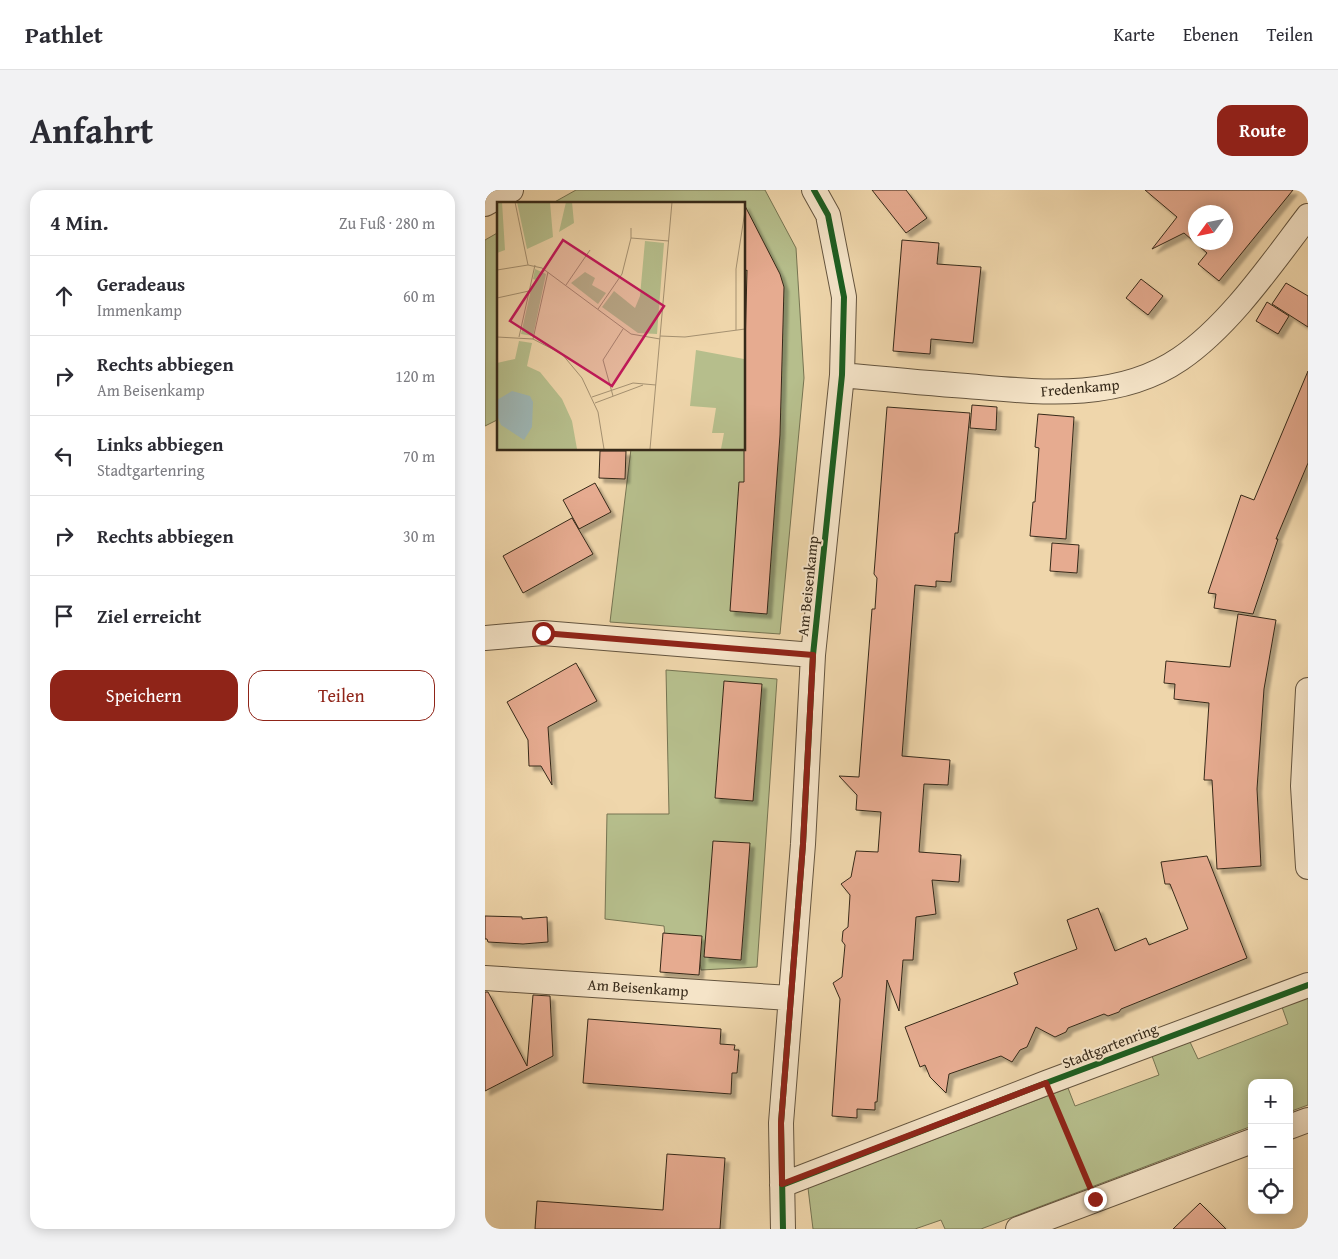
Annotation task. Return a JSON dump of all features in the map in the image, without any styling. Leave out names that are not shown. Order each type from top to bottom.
[{"type":"street","points":[[485,204],[511,190]]},
{"type":"street","name":"Am Beisenkamp","points":[[783,1229],[781,1123],[803,844],[813,655],[842,375],[844,297],[828,214],[814,190]]},
{"type":"street","name":"Fredenkamp","points":[[842,375],[1041,392],[1099,389],[1131,383],[1160,371],[1181,359],[1215,329],[1250,291],[1308,216]]},
{"type":"street","points":[[485,638],[543,633],[813,655]]},
{"type":"street","points":[[1308,690],[1303,786],[1308,867]]},
{"type":"street","name":"Am Beisenkamp","points":[[485,978],[791,998]]},
{"type":"street","name":"Stadtgartenring","points":[[782,1184],[1308,985]]},
{"type":"street","points":[[1293,1126],[1308,1120]]},
{"type":"street","points":[[1018,1229],[1248,1142]]},
{"type":"path","points":[[1046,1083],[1095,1199]]},
{"type":"green space","points":[[576,190],[765,190],[796,248],[804,378],[780,634],[610,622],[631,450],[745,450],[745,202],[555,202]]},
{"type":"green space","points":[[497,233],[497,420],[485,426],[485,240]]},
{"type":"green space","points":[[666,670],[777,679],[757,967],[701,970],[699,951],[666,946],[664,926],[605,919],[607,814],[669,814]]},
{"type":"green space","points":[[1308,996],[1308,1105],[1293,1111],[1293,1079],[1248,1079],[1248,1128],[981,1229],[945,1229],[941,1220],[915,1229],[813,1229],[808,1188],[1068,1088],[1075,1106],[1159,1075],[1152,1056],[1190,1042],[1198,1059],[1288,1024],[1282,1007]]},
{"type":"building","points":[[872,190],[906,190],[927,218],[906,233]]},
{"type":"building","points":[[1145,190],[1293,190],[1219,281],[1198,264],[1207,253],[1204,250],[1233,250],[1233,205],[1188,205],[1188,236],[1184,233],[1152,249],[1177,217]]},
{"type":"building","points":[[745,206],[780,274],[784,287],[780,435],[767,614],[730,611],[739,482],[744,482],[747,270],[745,271]]},
{"type":"building","points":[[902,240],[939,243],[937,264],[981,267],[973,343],[931,339],[930,354],[893,351]]},
{"type":"building","points":[[1141,279],[1163,296],[1148,315],[1126,298]]},
{"type":"building","points":[[1286,283],[1308,296],[1308,327],[1272,304]]},
{"type":"building","points":[[1267,302],[1289,316],[1278,334],[1256,321]]},
{"type":"building","points":[[1308,371],[1308,463],[1276,539],[1278,539],[1253,614],[1214,608],[1216,594],[1208,593],[1241,495],[1254,500]]},
{"type":"building","points":[[972,405],[997,407],[996,430],[970,428]]},
{"type":"building","points":[[887,407],[970,413],[951,582],[936,581],[936,587],[915,585],[902,756],[950,760],[948,785],[924,784],[919,852],[961,855],[959,882],[932,880],[936,914],[916,917],[913,960],[903,960],[899,1011],[887,980],[877,1102],[875,1102],[875,1110],[857,1109],[857,1118],[832,1116],[840,999],[833,983],[842,977],[845,945],[842,941],[843,931],[848,927],[850,895],[841,884],[851,877],[856,851],[878,852],[881,812],[856,810],[857,795],[839,776],[859,777],[872,609],[875,609],[877,578],[874,574]]},
{"type":"building","points":[[1038,414],[1074,417],[1066,539],[1030,536],[1033,502],[1035,502],[1039,448],[1035,447]]},
{"type":"building","points":[[600,451],[626,451],[625,479],[599,478]]},
{"type":"building","points":[[595,483],[611,512],[579,529],[563,500]]},
{"type":"building","points":[[572,518],[593,554],[523,593],[503,556]]},
{"type":"building","points":[[1052,543],[1079,545],[1077,573],[1050,571]]},
{"type":"building","points":[[1238,614],[1276,620],[1264,689],[1257,789],[1261,866],[1217,869],[1212,780],[1204,780],[1209,703],[1174,699],[1175,684],[1164,683],[1166,661],[1230,667]]},
{"type":"building","points":[[576,663],[597,701],[548,727],[552,785],[541,766],[529,766],[528,740],[507,702]]},
{"type":"building","points":[[724,681],[762,684],[753,801],[715,798]]},
{"type":"building","points":[[713,841],[750,843],[741,960],[704,957]]},
{"type":"building","points":[[1207,856],[1247,958],[1121,1009],[1119,1012],[1108,1016],[1104,1014],[1068,1028],[1066,1032],[1055,1037],[1036,1027],[1027,1047],[1020,1050],[1012,1062],[1001,1056],[949,1074],[946,1093],[930,1077],[925,1065],[920,1067],[905,1027],[1018,984],[1014,973],[1077,949],[1067,920],[1098,908],[1115,951],[1146,938],[1149,945],[1188,929],[1170,884],[1165,884],[1161,862]]},
{"type":"building","points":[[485,916],[522,917],[522,919],[547,917],[548,942],[523,944],[488,942],[485,939]]},
{"type":"building","points":[[663,933],[702,936],[699,975],[660,972]]},
{"type":"building","points":[[485,992],[488,992],[527,1066],[533,995],[550,996],[553,1056],[485,1091]]},
{"type":"building","points":[[588,1019],[721,1029],[720,1044],[735,1045],[734,1050],[739,1050],[737,1073],[732,1073],[731,1094],[583,1083]]},
{"type":"building","points":[[667,1154],[725,1158],[720,1229],[535,1229],[537,1201],[663,1210]]},
{"type":"building","points":[[1200,1203],[1226,1229],[1173,1229]]},
{"type":"cycle path","points":[[783,1229],[781,1123],[803,844],[813,655],[842,375],[844,297],[828,215],[814,190]]},
{"type":"cycle path","points":[[782,1185],[1046,1083],[1308,985]]},
{"type":"route","points":[[543,633],[813,655],[803,844],[781,1123],[782,1184],[1046,1083],[1095,1199]]}]
